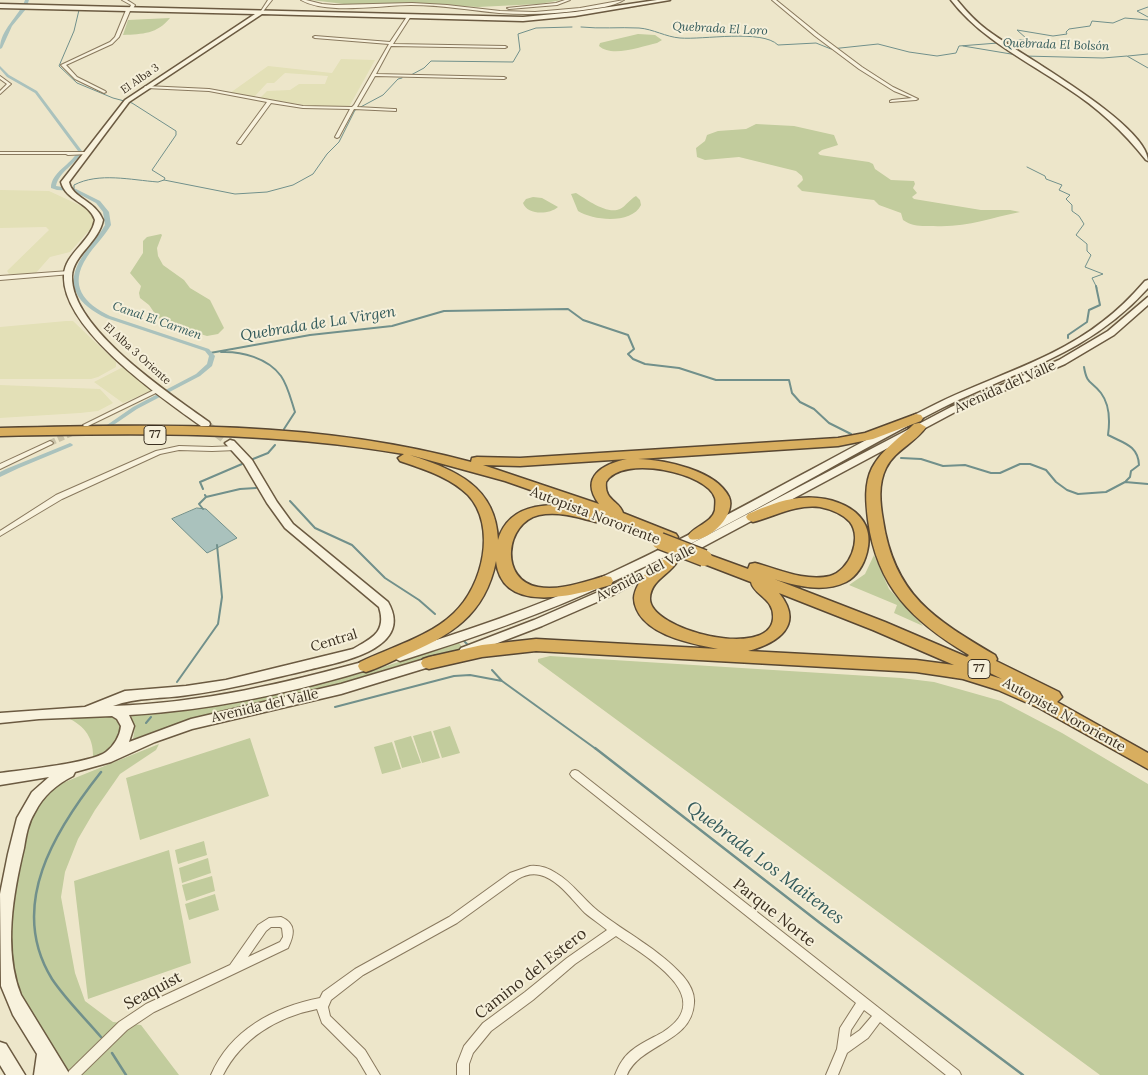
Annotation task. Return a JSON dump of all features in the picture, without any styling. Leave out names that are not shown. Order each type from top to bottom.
[{"type":"highway","points":[[426,455],[479,461],[515,462],[826,443],[857,439],[918,423]]},
{"type":"highway","points":[[918,423],[888,456],[878,470],[874,482],[875,524],[880,550],[886,566],[904,595],[936,626],[1046,698]]},
{"type":"highway","name":"Autopista Nororiente","points":[[0,432],[181,430],[252,432],[341,440],[426,455],[518,480],[630,521],[666,539]]},
{"type":"highway","name":"Autopista Nororiente","points":[[0,438],[225,436],[304,442],[394,455],[490,478],[600,518],[666,539],[926,636],[1148,751]]},
{"type":"highway","points":[[366,666],[420,643],[459,618],[479,593],[488,565],[489,524],[483,505],[474,493],[448,475],[394,455]]},
{"type":"highway","points":[[630,521],[602,500],[598,491],[599,481],[608,471],[619,465],[636,462],[657,464],[706,481],[718,490],[722,497],[723,506],[721,513],[715,521],[695,536]]},
{"type":"highway","points":[[743,568],[800,580],[824,582],[837,579],[848,573],[855,566],[860,555],[862,535],[860,526],[852,516],[834,506],[817,502],[797,503],[752,517]]},
{"type":"highway","points":[[600,518],[556,509],[540,510],[525,515],[516,520],[508,531],[503,561],[505,572],[512,580],[524,588],[537,592],[563,592],[605,581]]},
{"type":"highway","points":[[669,562],[648,582],[643,592],[643,602],[650,616],[673,631],[723,644],[746,646],[772,635],[781,623],[781,607],[776,598],[743,568]]},
{"type":"highway","points":[[429,663],[496,648],[542,645],[900,664],[964,673],[1046,698]]},
{"type":"highway","name":"Autopista Nororiente","points":[[1046,698],[1148,762]]},
{"type":"main road","points":[[0,6],[535,18],[667,0]]},
{"type":"main road","points":[[954,0],[978,25],[1106,107],[1132,128],[1148,146]]},
{"type":"main road","points":[[962,0],[980,20],[1005,42]]},
{"type":"main road","points":[[235,12],[250,17]]},
{"type":"main road","name":"El Alba 3","points":[[69,273],[77,255],[94,235],[99,220],[98,214],[91,205],[67,189],[66,182],[83,153],[126,102],[260,12]]},
{"type":"main road","points":[[1025,55],[1106,114],[1132,138],[1148,159]]},
{"type":"main road","name":"El Alba 3 Oriente","points":[[69,273],[69,286],[74,299],[93,330],[116,354],[162,393],[205,424]]},
{"type":"main road","name":"Avenida del Valle","points":[[0,779],[81,766],[106,758],[150,738],[191,724],[312,696],[429,663],[500,638],[580,605],[669,562],[752,517],[976,388],[1074,345],[1118,315],[1148,283]]},
{"type":"main road","name":"Avenida del Valle","points":[[0,718],[35,713],[87,710],[116,712],[211,702],[366,666],[477,631],[605,581],[918,423],[1050,367],[1085,349],[1119,326],[1148,300]]},
{"type":"main road","name":"Central","points":[[87,710],[125,696],[186,691],[226,685],[341,657],[371,646],[380,639],[387,628],[388,613],[381,602],[289,526],[272,503],[248,462],[233,446]]},
{"type":"main road","points":[[116,712],[125,696]]},
{"type":"main road","name":"Avenida del Valle","points":[[106,758],[121,744],[128,732],[126,721],[121,714],[116,712]]},
{"type":"main road","points":[[61,1075],[18,1006],[6,976],[2,935],[4,876],[30,806],[50,783],[81,766]]},
{"type":"main road","points":[[0,1050],[16,1075]]},
{"type":"main road","points":[[44,1075],[46,1052]]},
{"type":"street","points":[[104,92],[76,78],[63,65],[111,43],[117,37],[133,5],[124,0]]},
{"type":"street","points":[[260,12],[270,0]]},
{"type":"street","points":[[303,0],[309,3],[341,6],[371,7],[396,4],[535,13],[614,4],[622,0]]},
{"type":"street","points":[[474,9],[539,6],[568,0]]},
{"type":"street","points":[[774,0],[834,49],[891,88],[916,99],[892,101]]},
{"type":"street","points":[[337,137],[409,16]]},
{"type":"street","points":[[316,37],[391,44],[505,47]]},
{"type":"street","points":[[374,75],[504,78]]},
{"type":"street","points":[[0,77],[9,84],[0,92]]},
{"type":"street","points":[[146,87],[205,90],[303,107],[394,110]]},
{"type":"street","points":[[239,143],[270,101]]},
{"type":"street","points":[[0,153],[83,153]]},
{"type":"street","points":[[0,278],[69,273]]},
{"type":"street","points":[[86,425],[162,393]]},
{"type":"street","points":[[0,467],[50,443]]},
{"type":"street","points":[[0,534],[59,497],[158,452],[179,448],[212,449],[233,446]]},
{"type":"street","name":"Parque Norte","points":[[575,774],[955,1075]]},
{"type":"street","points":[[374,1075],[365,1059],[326,1019],[322,1010],[323,1003],[330,993],[359,972],[453,920],[504,883],[525,871],[543,871],[554,876],[594,913],[674,974],[684,986],[688,998],[687,1012],[682,1023],[636,1055],[624,1066],[621,1075]]},
{"type":"street","name":"Seaquist","points":[[73,1075],[134,1018],[150,1008],[284,945],[288,937],[287,926],[281,922],[269,923],[262,928],[234,968]]},
{"type":"street","name":"Camino del Estero","points":[[463,1075],[463,1064],[468,1050],[487,1026],[529,996],[571,961],[615,930]]},
{"type":"street","points":[[832,1075],[843,1049],[846,1028],[863,1002]]},
{"type":"street","points":[[217,1075],[222,1065],[238,1046],[267,1022],[295,1009],[323,1003]]},
{"type":"street","points":[[843,1049],[864,1034],[879,1015]]},
{"type":"shaded area","points":[[341,59],[375,60],[349,107],[310,106],[260,98],[267,91],[290,90],[299,84],[325,84],[328,76],[285,73],[274,83],[267,83],[254,97],[230,93],[268,66],[332,73]]},
{"type":"shaded area","points":[[0,190],[49,191],[88,209],[93,219],[93,226],[70,252],[50,257],[35,274],[9,274],[7,271],[49,230],[46,227],[0,228]]},
{"type":"shaded area","points":[[73,321],[116,362],[116,367],[91,379],[0,379],[0,327]]},
{"type":"shaded area","points":[[123,367],[152,390],[123,403],[94,382]]},
{"type":"shaded area","points":[[0,385],[100,389],[113,403],[98,411],[0,418]]},
{"type":"green space","points":[[311,0],[562,0],[539,4],[478,7],[405,3],[352,5]]},
{"type":"green space","points":[[170,18],[155,30],[123,35],[128,20]]},
{"type":"green space","points":[[638,34],[655,35],[662,40],[657,43],[619,51],[611,51],[599,46],[600,43]]},
{"type":"green space","points":[[756,124],[794,126],[834,135],[838,145],[822,150],[818,153],[820,155],[869,162],[873,164],[875,169],[891,180],[914,181],[913,188],[917,193],[912,197],[914,199],[981,210],[1020,212],[956,226],[917,226],[903,220],[901,213],[879,205],[874,200],[802,191],[797,186],[803,180],[802,176],[796,171],[739,157],[705,160],[697,157],[696,148],[705,141],[707,135],[718,131],[746,129]]},
{"type":"green space","points":[[576,193],[597,206],[609,210],[620,209],[636,196],[640,200],[641,205],[630,215],[621,218],[603,219],[578,211],[571,194]]},
{"type":"green space","points":[[533,197],[542,198],[558,207],[544,212],[533,212],[525,207],[523,203],[526,199]]},
{"type":"green space","points":[[161,234],[157,248],[158,256],[163,265],[184,280],[190,288],[210,300],[224,328],[218,334],[207,336],[158,318],[149,305],[140,298],[141,286],[130,273],[143,253],[143,241],[147,237]]},
{"type":"green space","points":[[874,555],[889,589],[923,626],[894,613],[897,605],[849,585],[865,574]]},
{"type":"green space","points":[[459,643],[464,649],[318,693],[225,711],[170,726],[133,739],[135,727],[130,713],[274,695],[370,671]]},
{"type":"green space","points":[[550,656],[901,678],[934,682],[1001,701],[1062,733],[1148,784],[1148,1075],[1100,1075],[538,662],[538,659]]},
{"type":"green space","points":[[104,715],[111,717],[122,726],[121,732],[112,746],[93,757],[93,749],[85,731],[76,722],[63,716]]},
{"type":"green space","points":[[450,726],[460,753],[442,758],[433,731]]},
{"type":"green space","points":[[431,731],[440,758],[422,763],[413,736]]},
{"type":"green space","points":[[411,736],[421,763],[402,768],[394,741]]},
{"type":"green space","points":[[250,738],[269,796],[140,840],[126,778]]},
{"type":"green space","points":[[392,742],[401,769],[382,774],[374,747]]},
{"type":"green space","points":[[159,744],[156,750],[120,774],[95,810],[78,839],[65,872],[61,897],[75,973],[85,1001],[113,1022],[141,1025],[179,1075],[70,1075],[28,1012],[15,985],[7,940],[25,826],[34,808],[60,784]]},
{"type":"green space","points":[[204,841],[207,855],[178,864],[175,850]]},
{"type":"green space","points":[[169,850],[191,963],[88,999],[74,881]]},
{"type":"green space","points":[[208,858],[211,873],[182,883],[179,868]]},
{"type":"green space","points":[[212,876],[215,891],[186,901],[182,885]]},
{"type":"green space","points":[[215,894],[219,910],[189,920],[185,904]]},
{"type":"water","points":[[197,508],[206,509],[237,538],[207,553],[172,519]]},
{"type":"waterway","name":"Canal El Carmen","points":[[0,48],[10,26],[24,9],[27,0]]},
{"type":"waterway","name":"Quebrada El Loro","points":[[1148,7],[1137,11],[1148,17]]},
{"type":"waterway","points":[[79,10],[74,31],[59,66],[77,83],[113,98],[132,103],[176,131],[176,135],[152,170],[165,178],[164,180]]},
{"type":"waterway","name":"Quebrada El Loro","points":[[1003,42],[1027,39],[1017,30],[1053,36],[1067,34],[1066,32],[1069,29],[1090,26],[1092,21],[1113,23],[1125,18],[1148,20]]},
{"type":"waterway","name":"Quebrada El Loro","points":[[411,75],[424,68],[431,61],[513,62],[520,50],[518,34],[536,28],[572,27]]},
{"type":"waterway","name":"Quebrada El Loro","points":[[581,27],[639,28],[680,38],[759,37],[770,40],[778,45],[816,43],[831,49],[878,44],[909,52],[937,56],[956,53],[959,46],[998,43]]},
{"type":"waterway","name":"Quebrada El Bolsón","points":[[963,46],[1017,55]]},
{"type":"waterway","points":[[1128,56],[1148,54]]},
{"type":"waterway","name":"Quebrada El Bolsón","points":[[1024,56],[1103,58],[1127,56],[1148,68]]},
{"type":"waterway","name":"Canal El Carmen","points":[[0,67],[8,76],[36,92],[80,151],[78,156],[57,177],[53,187],[74,190],[98,202],[106,212],[108,225],[84,258],[78,270],[76,283],[79,295],[86,304],[108,317],[207,350],[212,356],[210,365],[198,375],[135,408],[110,425]]},
{"type":"waterway","name":"Quebrada El Loro","points":[[164,180],[235,194],[267,192],[293,185],[313,174],[327,154],[339,142],[355,110],[383,95],[398,79],[402,78]]},
{"type":"waterway","points":[[1027,167],[1045,176],[1046,179],[1062,185],[1059,190],[1070,195],[1066,199],[1072,205],[1072,211],[1079,216],[1084,224],[1076,235],[1087,244],[1087,251],[1091,255],[1085,267],[1103,274],[1092,278],[1096,286]]},
{"type":"waterway","name":"Quebrada El Loro","points":[[74,190],[74,185],[94,179],[158,182],[164,180]]},
{"type":"waterway","points":[[1068,338],[1068,335],[1087,322],[1089,310],[1100,305],[1096,286]]},
{"type":"waterway","name":"Quebrada de La Virgen","points":[[210,353],[310,335],[392,326],[444,311],[568,309],[583,320],[628,335],[634,349],[628,354],[633,359],[645,364],[679,368],[716,380],[789,380],[792,393],[800,402],[814,409],[829,423],[851,434]]},
{"type":"waterway","name":"Quebrada Los Maitenes","points":[[221,352],[245,354],[262,360],[281,376],[295,412],[284,429]]},
{"type":"waterway","points":[[1084,367],[1088,380],[1101,393],[1108,408],[1108,435],[1133,449],[1138,458],[1139,465],[1131,471],[1130,477],[1126,481]]},
{"type":"waterway","name":"Canal El Carmen","points":[[0,475],[17,466],[70,445]]},
{"type":"waterway","name":"Quebrada Los Maitenes","points":[[253,459],[268,453],[275,445]]},
{"type":"waterway","name":"Quebrada de La Virgen","points":[[901,458],[921,459],[943,466],[965,465],[991,473],[1000,473],[1020,464],[1030,464],[1046,470],[1056,482],[1067,490],[1078,494],[1106,492],[1125,482],[1148,484]]},
{"type":"waterway","name":"Quebrada Los Maitenes","points":[[203,489],[200,482],[242,464]]},
{"type":"waterway","name":"Quebrada Los Maitenes","points":[[206,497],[240,489],[256,488]]},
{"type":"waterway","points":[[203,509],[199,504],[206,497]]},
{"type":"waterway","name":"Quebrada Los Maitenes","points":[[290,501],[315,528],[352,545],[385,578],[419,600],[435,614]]},
{"type":"waterway","points":[[177,682],[218,624],[222,597],[217,545]]},
{"type":"waterway","name":"Quebrada Los Maitenes","points":[[463,640],[468,645]]},
{"type":"waterway","name":"Quebrada Los Maitenes","points":[[492,670],[502,681]]},
{"type":"waterway","points":[[335,707],[454,676],[470,675],[502,681]]},
{"type":"waterway","name":"Quebrada Los Maitenes","points":[[502,681],[596,749]]},
{"type":"waterway","points":[[146,723],[151,717]]},
{"type":"waterway","name":"Quebrada Los Maitenes","points":[[595,748],[820,923],[1023,1075]]},
{"type":"waterway","points":[[101,772],[53,844],[42,870],[36,897],[34,924],[39,952],[52,979],[69,1002],[101,1037]]},
{"type":"waterway","points":[[112,1053],[126,1075]]},
{"type":"tunnel","points":[[205,424],[230,443]]},
{"type":"tunnel","points":[[50,443],[76,431]]}]
